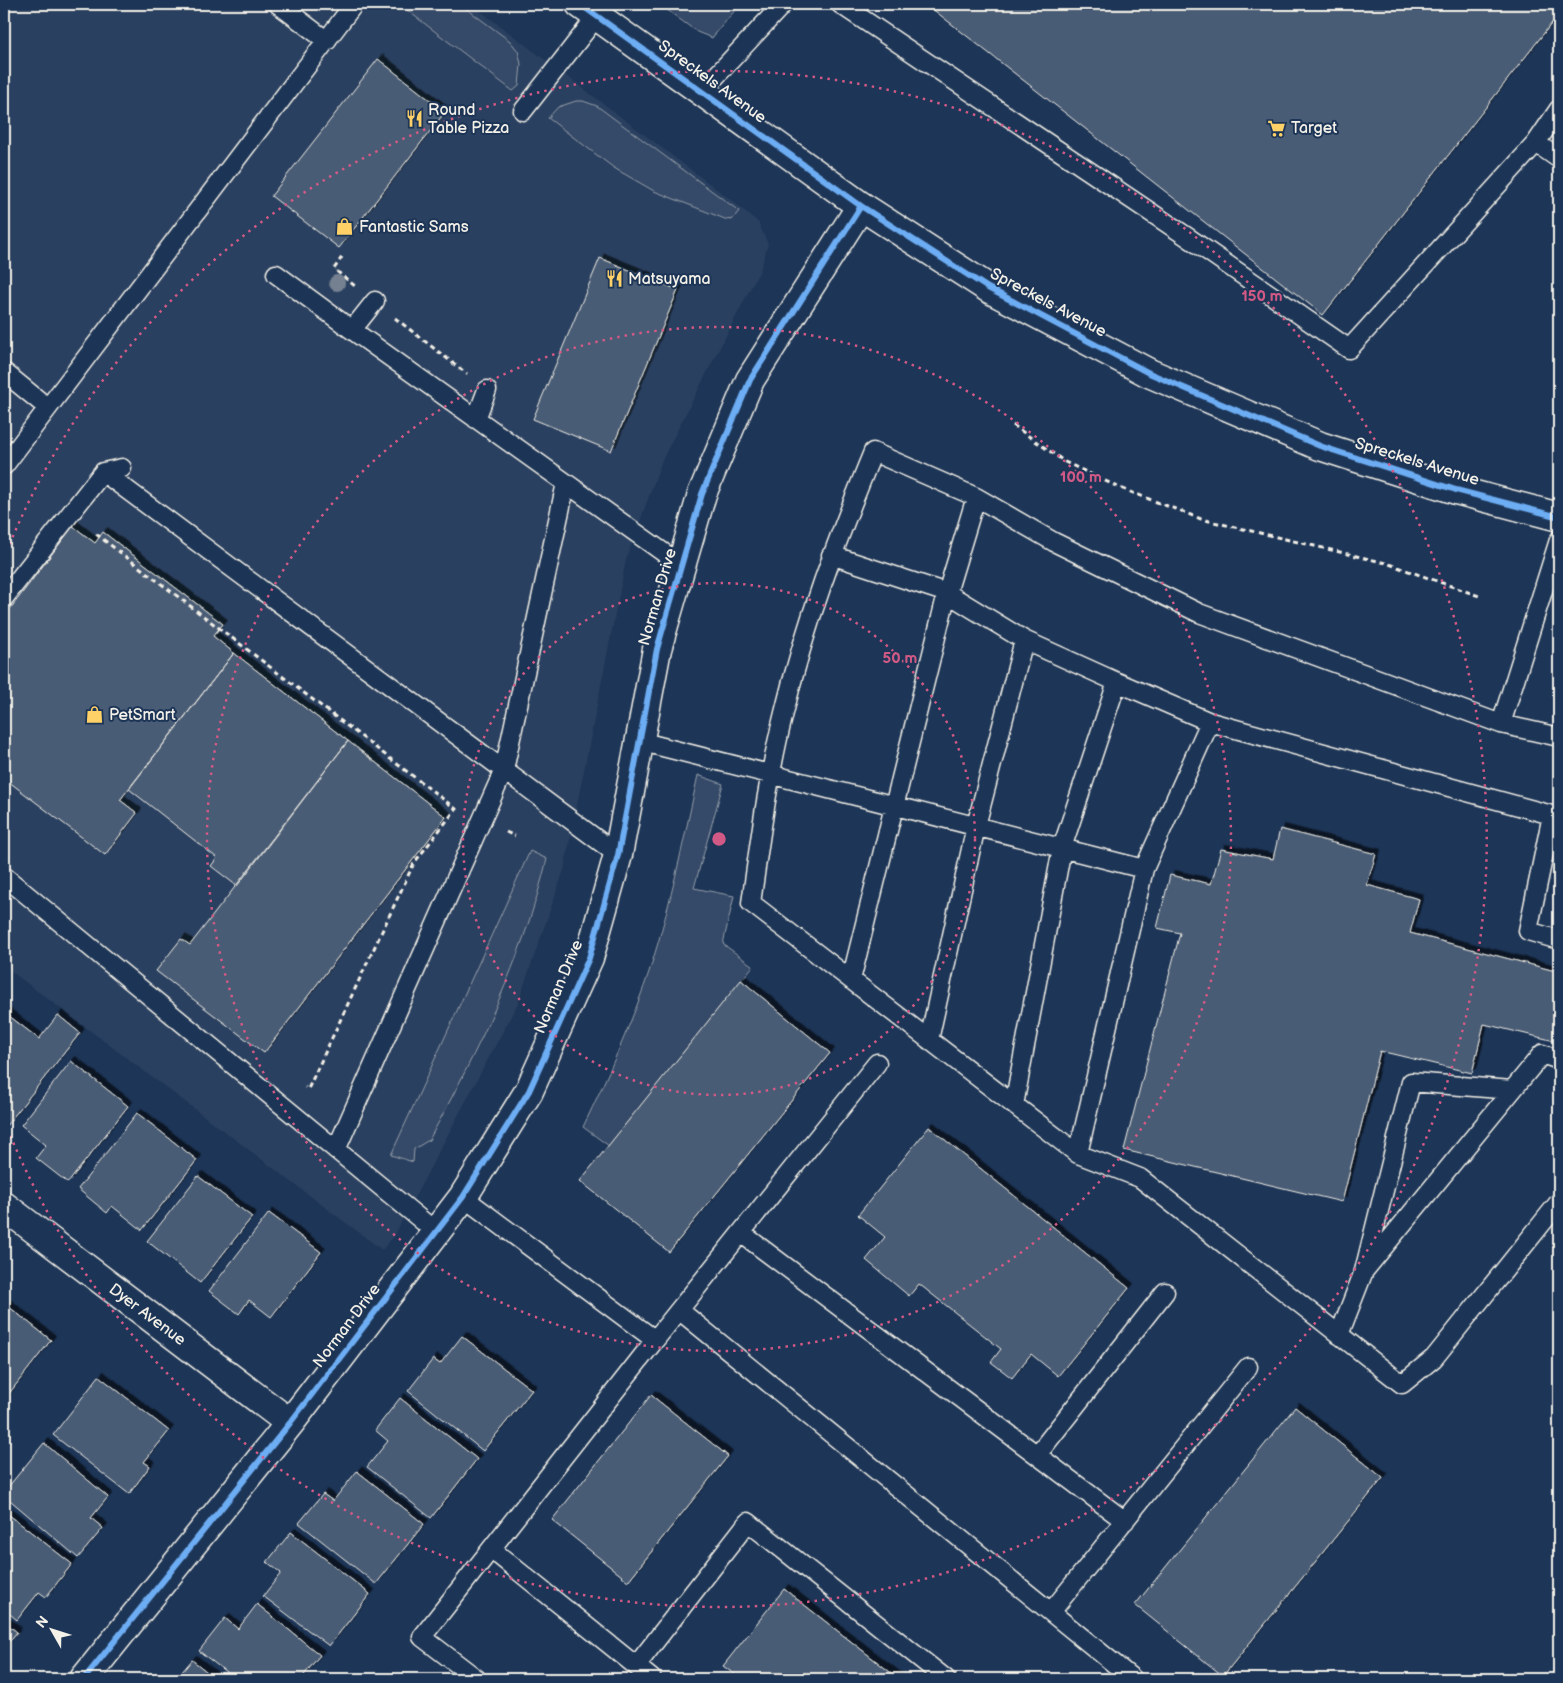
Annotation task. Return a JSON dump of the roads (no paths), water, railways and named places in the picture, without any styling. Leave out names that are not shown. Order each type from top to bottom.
[{"type":"street","name":"Spreckels Avenue","points":[[589,10],[861,206],[988,288],[1150,373],[1320,446],[1456,490],[1559,517]]},
{"type":"street","name":"Norman Drive","points":[[84,1679],[290,1423],[463,1197],[529,1090],[589,958],[618,855],[657,649],[702,494],[750,380],[861,206]]},
{"type":"street","name":"Dyer Avenue","points":[[4,1206],[290,1423]]},
{"type":"lane","points":[[278,4],[327,41]]},
{"type":"lane","points":[[4,466],[354,4]]},
{"type":"lane","points":[[702,92],[783,4]]},
{"type":"lane","points":[[840,4],[1186,236],[1349,350],[1536,143],[1559,109]]},
{"type":"lane","points":[[523,111],[589,10]]},
{"type":"lane","points":[[1536,143],[1559,159]]},
{"type":"lane","points":[[276,274],[681,565]]},
{"type":"lane","points":[[352,330],[375,301]]},
{"type":"lane","points":[[4,372],[48,408]]},
{"type":"lane","points":[[476,419],[487,390]]},
{"type":"lane","points":[[1559,737],[1501,724],[1199,613],[1054,542],[976,497],[873,452],[831,555],[784,712],[770,774],[751,903],[1078,1154],[1140,1178],[1402,1384],[1434,1358],[1559,1202]]},
{"type":"lane","points":[[4,598],[103,472],[122,468]]},
{"type":"lane","points":[[103,472],[618,855]]},
{"type":"lane","points":[[336,1150],[504,770],[566,483]]},
{"type":"lane","points":[[851,980],[947,593],[976,497]]},
{"type":"lane","points":[[1501,724],[1559,540]]},
{"type":"lane","points":[[831,555],[947,593],[1024,640],[1210,722],[1556,816],[1528,931],[1559,940]]},
{"type":"lane","points":[[929,1040],[976,826],[1024,640]]},
{"type":"lane","points":[[1014,1105],[1062,848],[1117,682]]},
{"type":"lane","points":[[1078,1154],[1144,869],[1210,722]]},
{"type":"lane","points":[[639,741],[1144,869]]},
{"type":"lane","points":[[4,876],[436,1232]]},
{"type":"lane","points":[[1364,1271],[1542,1054],[1559,1060]]},
{"type":"lane","points":[[477,1679],[422,1637],[655,1340],[877,1063]]},
{"type":"lane","points":[[1339,1335],[1364,1271],[1410,1082],[1512,1090]]},
{"type":"lane","points":[[463,1197],[655,1340]]},
{"type":"lane","points":[[741,1233],[1125,1520]]},
{"type":"lane","points":[[1037,1455],[1165,1292]]},
{"type":"lane","points":[[679,1310],[1133,1679]]},
{"type":"lane","points":[[1051,1612],[1248,1367]]},
{"type":"lane","points":[[636,1666],[748,1522],[946,1679]]},
{"type":"lane","points":[[491,1549],[652,1679]]},
{"type":"place","name":"Round Table Pizza","points":[[414,119]]},
{"type":"place","name":"Target","points":[[1277,128]]},
{"type":"place","name":"Fantastic Sams","points":[[345,227]]},
{"type":"place","name":"Matsuyama","points":[[614,279]]},
{"type":"place","name":"PetSmart","points":[[95,715]]}]
